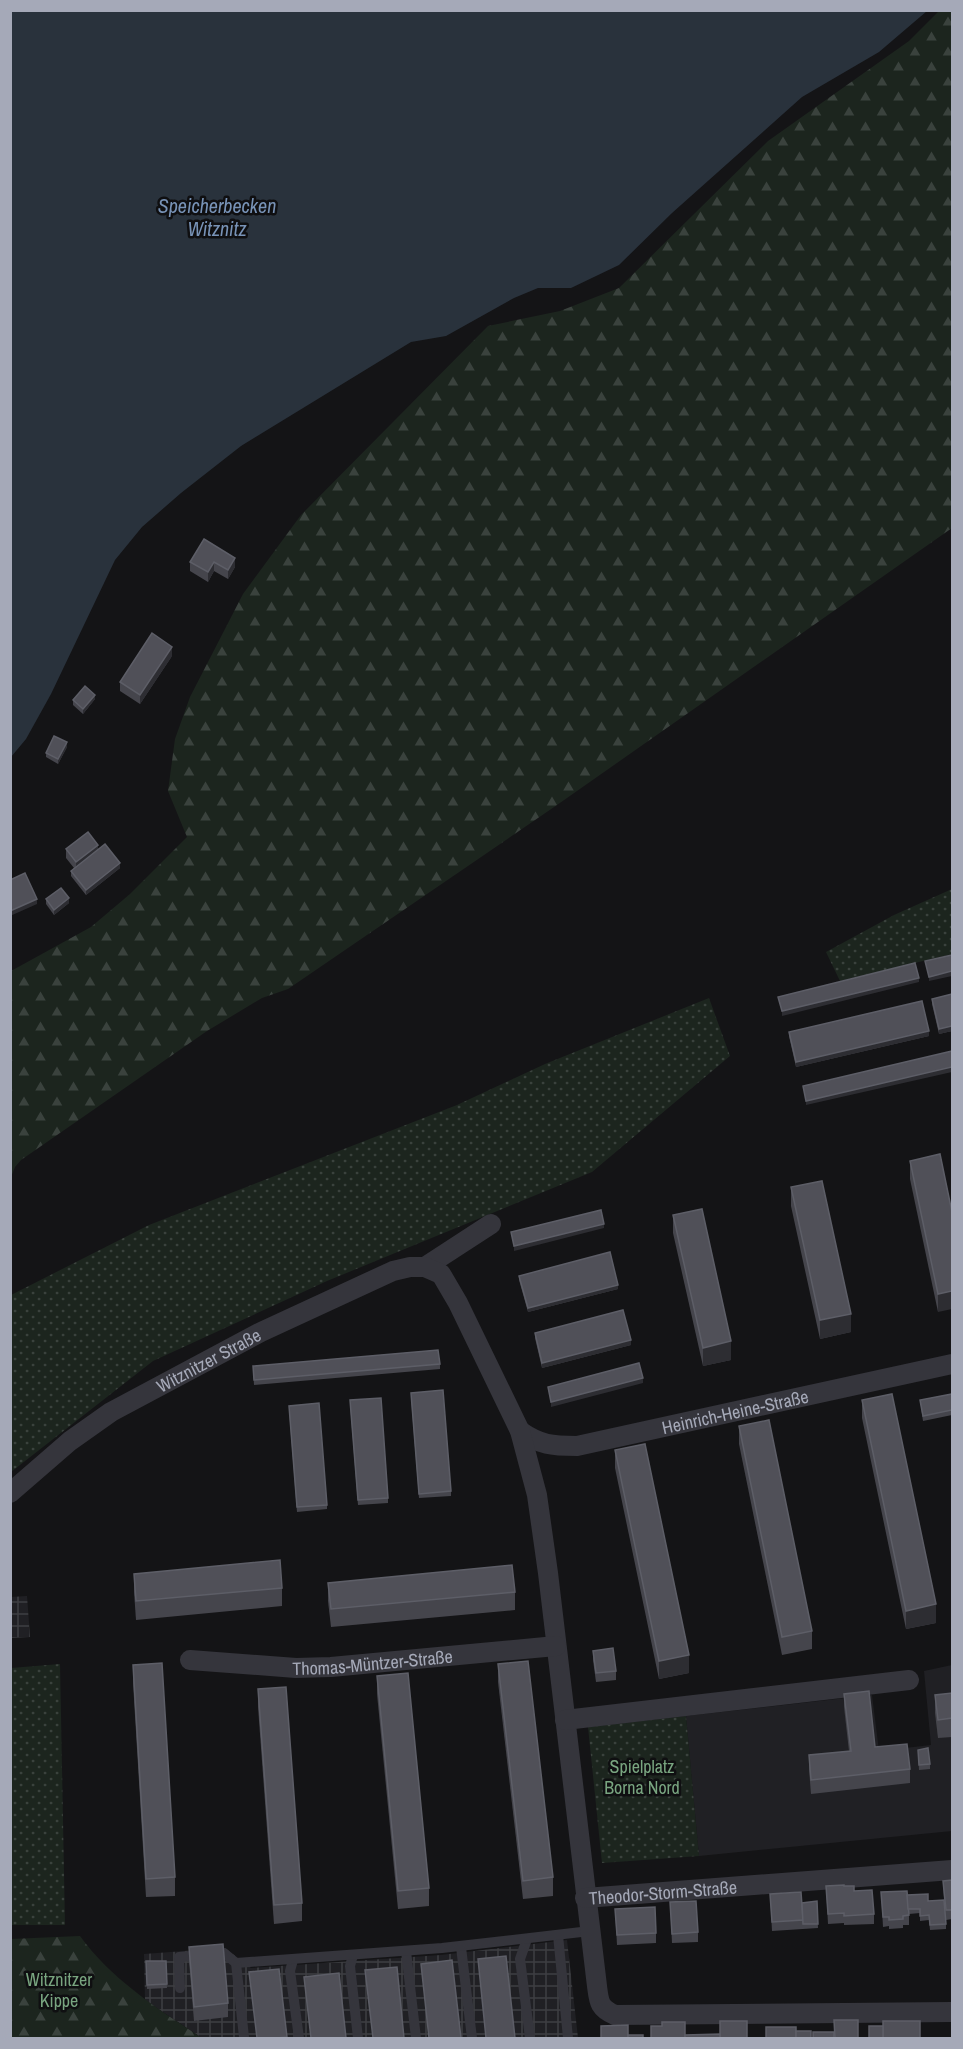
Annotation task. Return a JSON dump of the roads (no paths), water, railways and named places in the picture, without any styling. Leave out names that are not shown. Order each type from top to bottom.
[{"type":"street","name":"Witznitzer Straße","points":[[10,1493],[70,1442],[111,1412],[261,1332],[393,1271],[410,1266],[425,1267],[491,1224]]},
{"type":"street","points":[[425,1267],[441,1274],[458,1303],[519,1431],[537,1495],[585,1898]]},
{"type":"street","name":"Heinrich-Heine-Straße","points":[[519,1431],[534,1441],[553,1446],[577,1446],[952,1364]]},
{"type":"street","name":"Thomas-Müntzer-Straße","points":[[190,1660],[308,1668],[556,1646]]},
{"type":"street","points":[[565,1720],[909,1680]]},
{"type":"street","name":"Theodor-Storm-Straße","points":[[952,1870],[585,1898],[599,2001],[604,2010],[615,2015],[952,2012]]},
{"type":"lane","points":[[180,1988],[179,1957],[224,1953],[236,1963],[293,1960],[461,1947],[590,1931]]},
{"type":"lane","points":[[558,1935],[568,2038]]},
{"type":"lane","points":[[527,1939],[520,1959],[530,2038]]},
{"type":"lane","points":[[461,1947],[472,2038]]},
{"type":"lane","points":[[406,1951],[416,2038]]},
{"type":"lane","points":[[353,1955],[350,1966],[358,2038]]},
{"type":"lane","points":[[293,1960],[290,1971],[299,2038]]},
{"type":"lane","points":[[236,1963],[244,2037]]},
{"type":"water","name":"Speicherbecken Witznitz","points":[[11,10],[927,11],[879,52],[802,97],[672,213],[619,265],[571,288],[538,288],[514,298],[446,336],[411,342],[241,446],[181,493],[142,527],[115,560],[51,694],[26,739],[11,757]]},
{"type":"park label","name":"Spielplatz Borna Nord","points":[[642,1776]]},
{"type":"park label","name":"Witznitzer Kippe","points":[[59,1989]]}]
